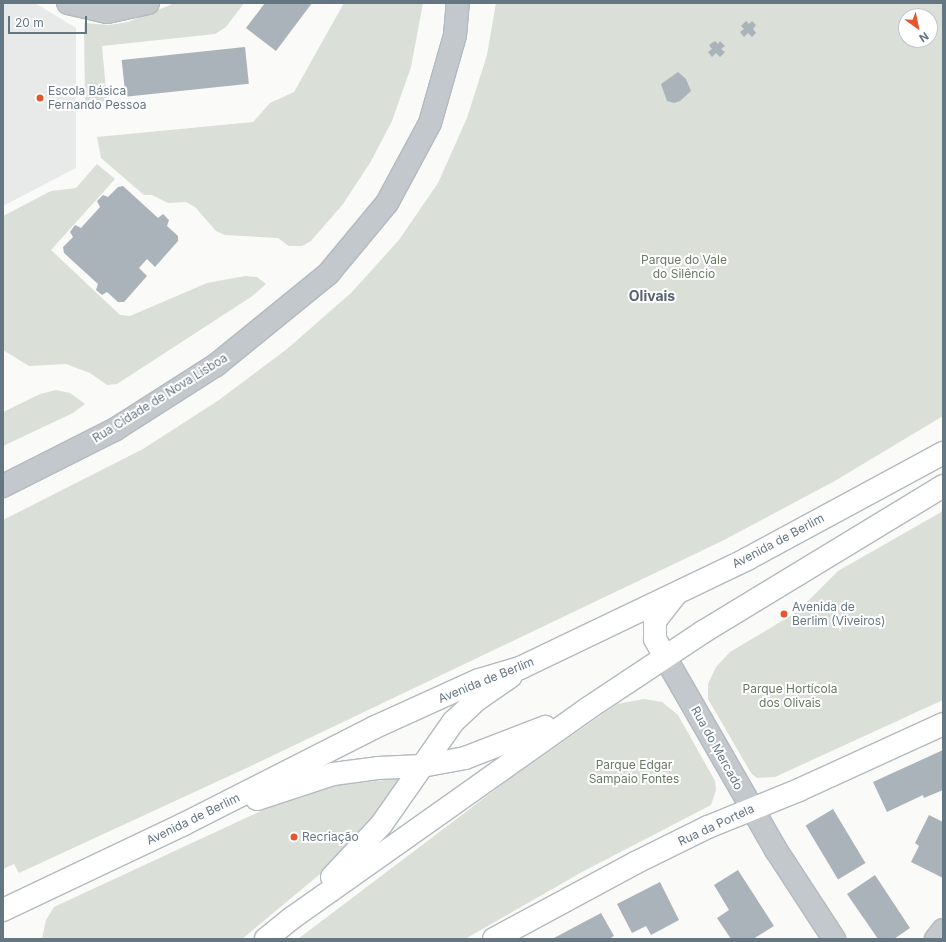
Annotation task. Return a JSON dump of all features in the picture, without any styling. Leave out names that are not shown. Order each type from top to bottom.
[{"type":"main road","name":"Avenida de Berlim","points":[[3,910],[184,824],[373,728],[479,680],[520,668],[747,559],[943,452]]},
{"type":"main road","points":[[266,939],[292,918],[587,709],[775,586],[943,486]]},
{"type":"main road","points":[[665,658],[655,639],[655,621],[662,610],[683,590]]},
{"type":"main road","points":[[292,918],[370,839],[453,722],[464,711],[520,668]]},
{"type":"main road","points":[[184,824],[332,774],[378,768],[422,766],[484,752],[587,709]]},
{"type":"main road","name":"Rua da Portela","points":[[494,939],[635,863],[751,808],[785,796],[943,724]]},
{"type":"street","points":[[68,3],[107,12],[148,3]]},
{"type":"street","name":"Rua Cidade de Nova Lisboa","points":[[3,486],[114,430],[216,365],[328,274],[387,203],[430,123],[455,35],[458,3]]},
{"type":"street","name":"Rua do Mercado","points":[[665,658],[751,808],[834,939]]},
{"type":"street","points":[[936,939],[943,930]]},
{"type":"shaded area","name":"Escola Básica Fernando Pessoa","points":[[3,3],[35,3],[76,28],[76,168],[3,206]]},
{"type":"green space","points":[[175,3],[244,3],[226,27],[215,34],[102,46],[107,101],[85,103],[84,23],[109,25],[128,22]]},
{"type":"green space","points":[[344,3],[423,3],[411,67],[392,121],[370,163],[343,204],[311,241],[302,246],[289,246],[278,238],[225,235],[216,231],[195,207],[186,202],[168,203],[152,195],[144,195],[101,158],[97,137],[253,122],[270,103],[294,92]]},
{"type":"green space","name":"Parque do Vale do Silêncio","points":[[496,3],[943,3],[943,416],[833,482],[722,541],[253,765],[19,873],[14,864],[3,869],[3,520],[143,449],[219,400],[287,349],[351,293],[399,240],[438,183],[467,118],[487,55]]},
{"type":"green space","points":[[97,164],[115,179],[51,250],[120,315],[130,316],[207,283],[245,276],[257,277],[266,284],[251,297],[117,384],[107,385],[90,373],[66,364],[29,366],[3,350],[3,216],[51,191],[76,188]]},
{"type":"green space","points":[[56,390],[70,393],[85,404],[73,413],[3,446],[3,412],[40,394]]},
{"type":"green space","name":"Parque Hortícola dos Olivais","points":[[943,511],[943,700],[775,777],[757,778],[751,773],[708,699],[708,684],[716,667],[730,652],[797,612],[838,571]]},
{"type":"green space","name":"Parque Edgar Sampaio Fontes","points":[[644,699],[662,702],[678,715],[715,781],[716,790],[711,805],[582,872],[465,939],[298,939],[508,780],[617,704]]},
{"type":"green space","points":[[404,778],[375,820],[343,855],[242,939],[42,939],[46,920],[54,907],[287,799],[328,786]]},
{"type":"building","points":[[265,3],[312,3],[276,51],[246,28]]},
{"type":"building","points":[[746,21],[749,24],[752,21],[756,25],[753,29],[756,33],[752,37],[748,33],[744,37],[740,32],[744,29],[741,26]]},
{"type":"building","points":[[715,41],[718,44],[720,41],[725,46],[721,49],[725,52],[720,57],[716,53],[712,57],[708,52],[712,49],[709,45]]},
{"type":"building","points":[[245,47],[249,84],[126,97],[122,60]]},
{"type":"building","points":[[678,72],[686,79],[691,91],[680,101],[674,103],[667,101],[661,84]]},
{"type":"building","points":[[123,186],[158,218],[163,214],[169,220],[167,226],[178,236],[178,241],[155,267],[147,259],[139,268],[147,276],[124,302],[118,302],[107,292],[102,295],[96,290],[98,284],[64,253],[63,247],[73,237],[70,232],[75,225],[81,228],[100,207],[97,201],[103,195],[108,197],[118,187]]},
{"type":"building","points":[[943,750],[943,790],[924,798],[923,795],[887,812],[873,782]]},
{"type":"building","points":[[833,809],[865,863],[838,879],[806,825]]},
{"type":"building","points":[[929,815],[943,822],[943,878],[911,862],[919,846],[915,843]]},
{"type":"building","points":[[738,870],[774,926],[753,939],[731,939],[717,918],[729,910],[714,885]]},
{"type":"building","points":[[875,875],[910,928],[894,939],[878,939],[847,894]]},
{"type":"building","points":[[660,882],[679,920],[651,935],[646,926],[632,933],[617,904]]},
{"type":"building","points":[[601,913],[614,936],[609,939],[552,939]]},
{"type":"place","name":"Escola Básica Fernando Pessoa","points":[[40,98]]},
{"type":"place","name":"Avenida de Berlim (Viveiros)","points":[[784,614]]},
{"type":"place","name":"Recriação","points":[[294,837]]},
{"type":"district","name":"Olivais","points":[[652,296]]}]
